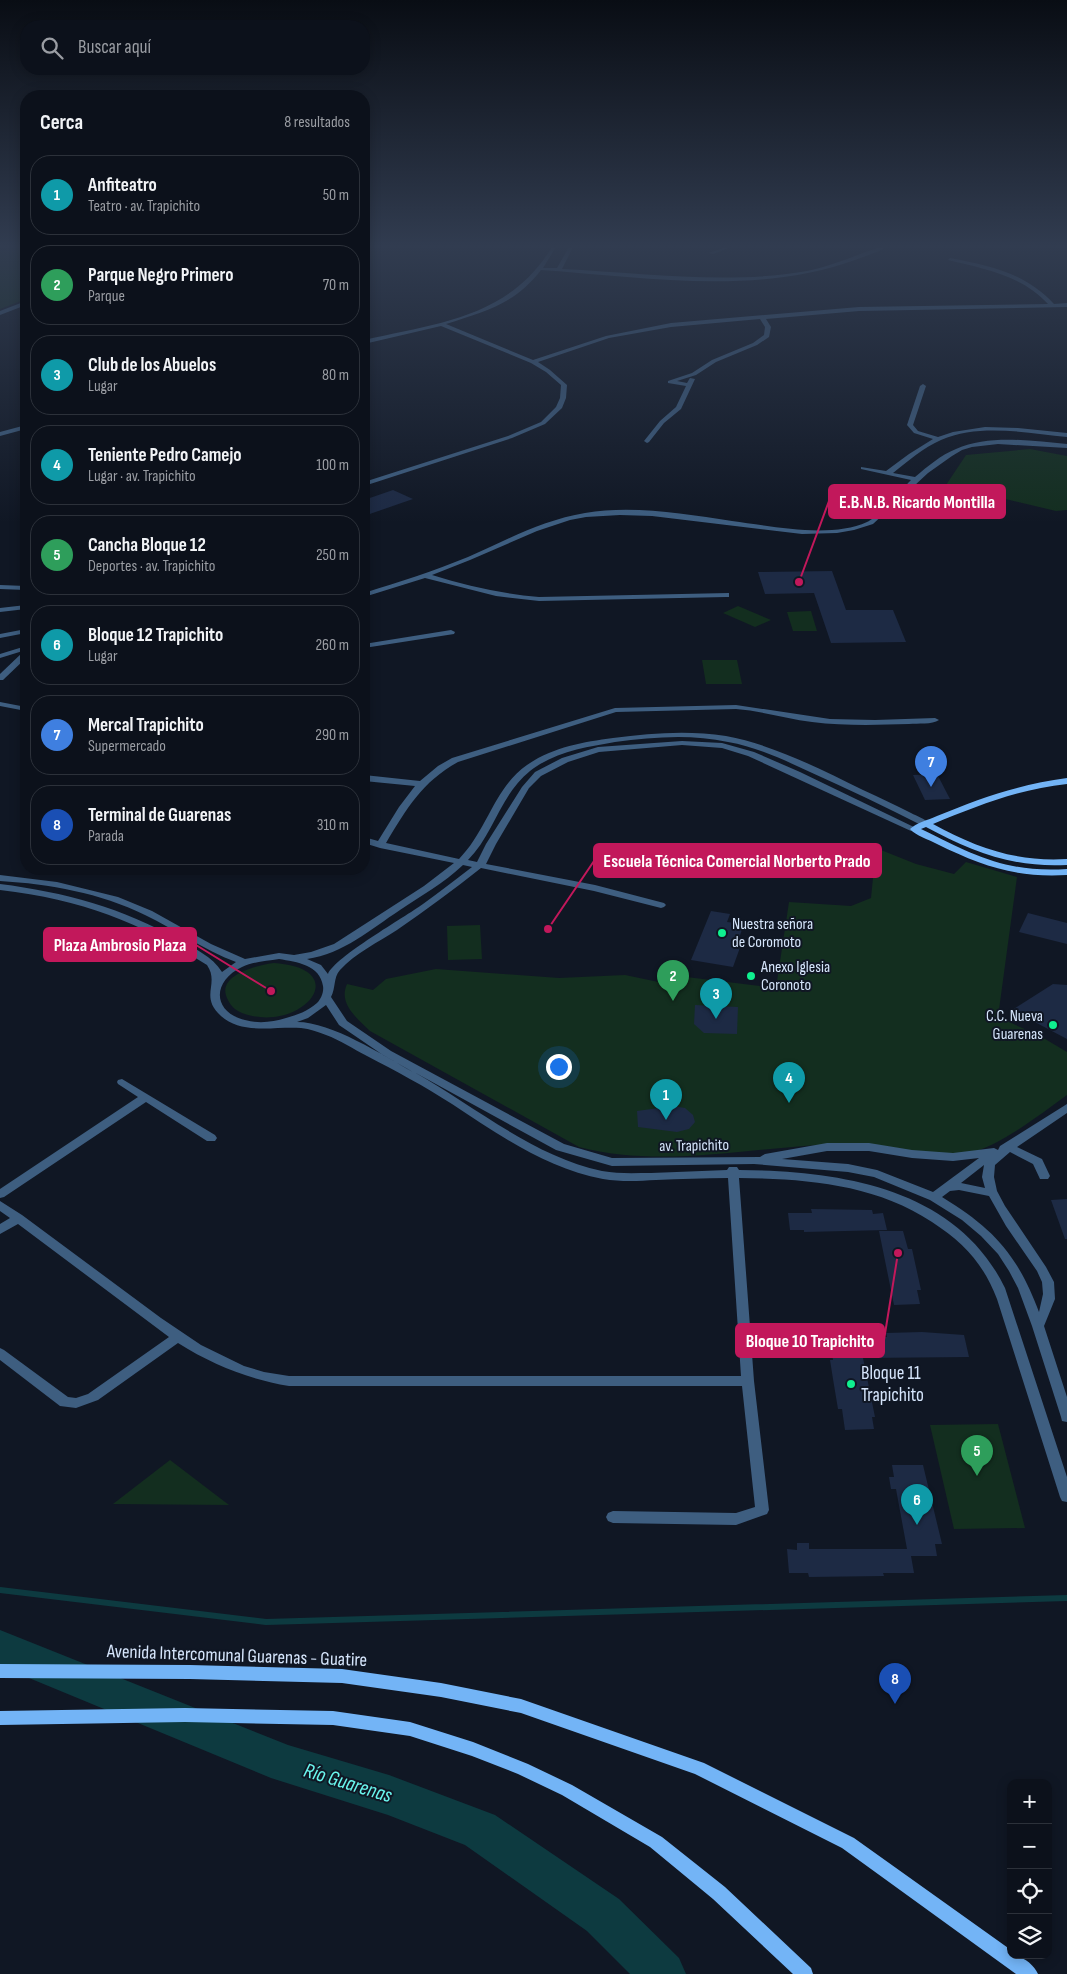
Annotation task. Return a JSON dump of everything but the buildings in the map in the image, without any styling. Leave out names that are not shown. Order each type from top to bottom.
[{"type":"main road","points":[[914,829],[981,801],[1024,787],[1067,781]]},
{"type":"main road","points":[[926,824],[966,844],[999,857],[1028,862],[1067,862]]},
{"type":"main road","points":[[914,829],[985,864],[1030,873],[1067,872]]},
{"type":"main road","name":"Avenida Intercomunal Guarenas - Guatire","points":[[0,1672],[190,1672],[342,1676],[441,1690],[521,1706],[689,1765],[848,1844],[1030,1974]]},
{"type":"main road","points":[[0,1718],[185,1715],[333,1718],[410,1729],[523,1769],[567,1790],[656,1842],[719,1893],[805,1974]]},
{"type":"street","points":[[370,345],[394,339]]},
{"type":"street","points":[[370,482],[510,437],[543,423],[559,408],[563,398],[564,385],[548,371],[533,362],[478,339]]},
{"type":"street","points":[[533,362],[602,339]]},
{"type":"street","points":[[689,385],[670,382],[694,374],[714,361],[762,339]]},
{"type":"street","points":[[647,441],[662,422],[679,408],[694,374]]},
{"type":"street","points":[[923,386],[910,426],[916,432],[938,439]]},
{"type":"street","points":[[0,434],[20,429]]},
{"type":"street","points":[[887,474],[910,455],[938,439],[954,434],[983,430],[1067,436]]},
{"type":"street","points":[[0,439],[20,434]]},
{"type":"street","points":[[370,593],[427,576],[555,522],[603,513],[674,515],[778,530],[834,532],[871,523],[943,458],[961,448],[1007,442],[1067,446]]},
{"type":"street","points":[[862,468],[918,480]]},
{"type":"street","points":[[427,576],[510,598],[726,595]]},
{"type":"street","points":[[0,587],[20,588]]},
{"type":"street","points":[[0,610],[20,608]]},
{"type":"street","points":[[0,636],[20,632]]},
{"type":"street","points":[[370,645],[451,632]]},
{"type":"street","points":[[0,656],[20,650]]},
{"type":"street","points":[[0,678],[20,660]]},
{"type":"street","points":[[0,704],[20,708]]},
{"type":"street","points":[[380,844],[420,784],[439,768],[456,760],[615,710],[736,707],[755,708],[816,721],[890,722],[935,720]]},
{"type":"street","points":[[217,982],[224,974],[244,962],[269,957],[314,955],[351,938],[463,861],[475,846],[502,798],[518,777],[534,763],[553,754],[576,747],[665,735],[713,736],[758,746],[867,794],[926,824]]},
{"type":"street","points":[[275,1025],[293,1022],[308,1016],[319,1008],[327,999],[335,969],[351,956],[428,905],[481,864],[526,787],[538,774],[565,760],[598,750],[700,743],[738,750],[797,774],[914,829]]},
{"type":"street","points":[[370,779],[420,784]]},
{"type":"street","points":[[370,842],[595,888],[661,905]]},
{"type":"street","points":[[0,878],[67,887],[127,904],[226,956],[244,962]]},
{"type":"street","points":[[0,887],[55,894],[130,917],[211,963],[217,972],[214,1000],[218,1009],[227,1016],[257,1026],[301,1025],[336,1035],[432,1087],[528,1147],[568,1165],[605,1176],[803,1178],[854,1184],[905,1201],[927,1213],[968,1242],[982,1258],[1004,1300],[1022,1362],[1067,1497]]},
{"type":"street","points":[[294,957],[319,967],[326,974],[330,982]]},
{"type":"street","name":"av. Trapichito","points":[[327,999],[343,1023],[381,1049],[560,1147],[612,1162],[754,1160],[848,1168],[877,1174],[934,1197],[966,1217],[1002,1251],[1024,1288],[1067,1417]]},
{"type":"street","points":[[122,1082],[211,1138]]},
{"type":"street","points":[[0,1194],[146,1097]]},
{"type":"street","points":[[1038,1326],[1047,1308],[1048,1283],[1040,1267],[992,1193],[988,1174],[990,1163],[1009,1147],[1067,1108]]},
{"type":"street","points":[[754,1160],[827,1147],[869,1147],[912,1154],[953,1157],[994,1152],[1009,1147],[1038,1162],[1044,1176]]},
{"type":"street","points":[[934,1197],[994,1152]]},
{"type":"street","points":[[613,1517],[736,1520],[762,1510],[748,1381],[732,1161]]},
{"type":"street","points":[[946,1187],[959,1186],[992,1193]]},
{"type":"street","points":[[0,1205],[178,1337],[216,1360],[242,1372],[265,1378],[289,1381],[748,1381]]},
{"type":"street","points":[[0,1230],[18,1218]]},
{"type":"street","points":[[3,1359],[65,1402],[76,1403],[93,1397],[178,1337]]},
{"type":"green space","points":[[1030,449],[1067,456],[1067,510],[1056,511],[946,485],[966,455]]},
{"type":"green space","points":[[738,606],[771,620],[755,627],[723,613]]},
{"type":"green space","points":[[811,611],[817,631],[793,631],[787,612]]},
{"type":"green space","points":[[702,660],[737,660],[742,684],[706,684]]},
{"type":"green space","points":[[876,848],[916,864],[954,874],[966,862],[1017,877],[998,1017],[1040,1036],[1067,1052],[1067,1095],[1007,1136],[970,1153],[945,1155],[861,1144],[790,1147],[720,1154],[649,1156],[614,1154],[579,1147],[370,1031],[350,1010],[345,998],[347,984],[373,990],[386,979],[436,969],[559,978],[625,975],[668,984],[670,975],[776,988],[789,902],[851,906],[871,898]]},
{"type":"green space","points":[[480,925],[482,959],[448,960],[447,926]]},
{"type":"green space","points":[[274,963],[299,968],[312,976],[316,987],[311,998],[299,1008],[283,1015],[263,1017],[237,1011],[228,1000],[225,991],[227,984],[240,973],[258,966]]},
{"type":"green space","points":[[998,1424],[1025,1528],[954,1529],[930,1425]]},
{"type":"green space","points":[[170,1460],[229,1505],[113,1504]]},
{"type":"waterway","points":[[0,1590],[266,1622],[1067,1598]]},
{"type":"waterway","name":"Río Guarenas","points":[[0,1648],[286,1764],[389,1795],[480,1830],[603,1915],[663,1974]]},
{"type":"place","name":"E.B.N.B. Ricardo Montilla","points":[[799,582]]},
{"type":"place","name":"Mercal Trapichito","points":[[931,787]]},
{"type":"place","name":"Escuela Técnica Comercial Norberto Prado","points":[[548,929]]},
{"type":"place","name":"Nuestra señora de Coromoto","points":[[722,933]]},
{"type":"place","name":"Anexo Iglesia Coronoto","points":[[751,976]]},
{"type":"place","name":"Plaza Ambrosio Plaza","points":[[271,991]]},
{"type":"place","name":"Parque Negro Primero","points":[[673,1001]]},
{"type":"place","name":"Club de los Abuelos","points":[[716,1019]]},
{"type":"place","name":"C.C. Nueva Guarenas","points":[[1053,1025]]},
{"type":"place","name":"Teniente Pedro Camejo","points":[[789,1103]]},
{"type":"place","name":"Anfiteatro","points":[[666,1120]]},
{"type":"place","name":"Bloque 10 Trapichito","points":[[898,1253]]},
{"type":"place","name":"Bloque 11 Trapichito","points":[[851,1384]]},
{"type":"place","name":"Cancha Bloque 12","points":[[977,1476]]},
{"type":"place","name":"Bloque 12 Trapichito","points":[[917,1525]]},
{"type":"place","name":"Terminal de Guarenas","points":[[895,1704]]}]
